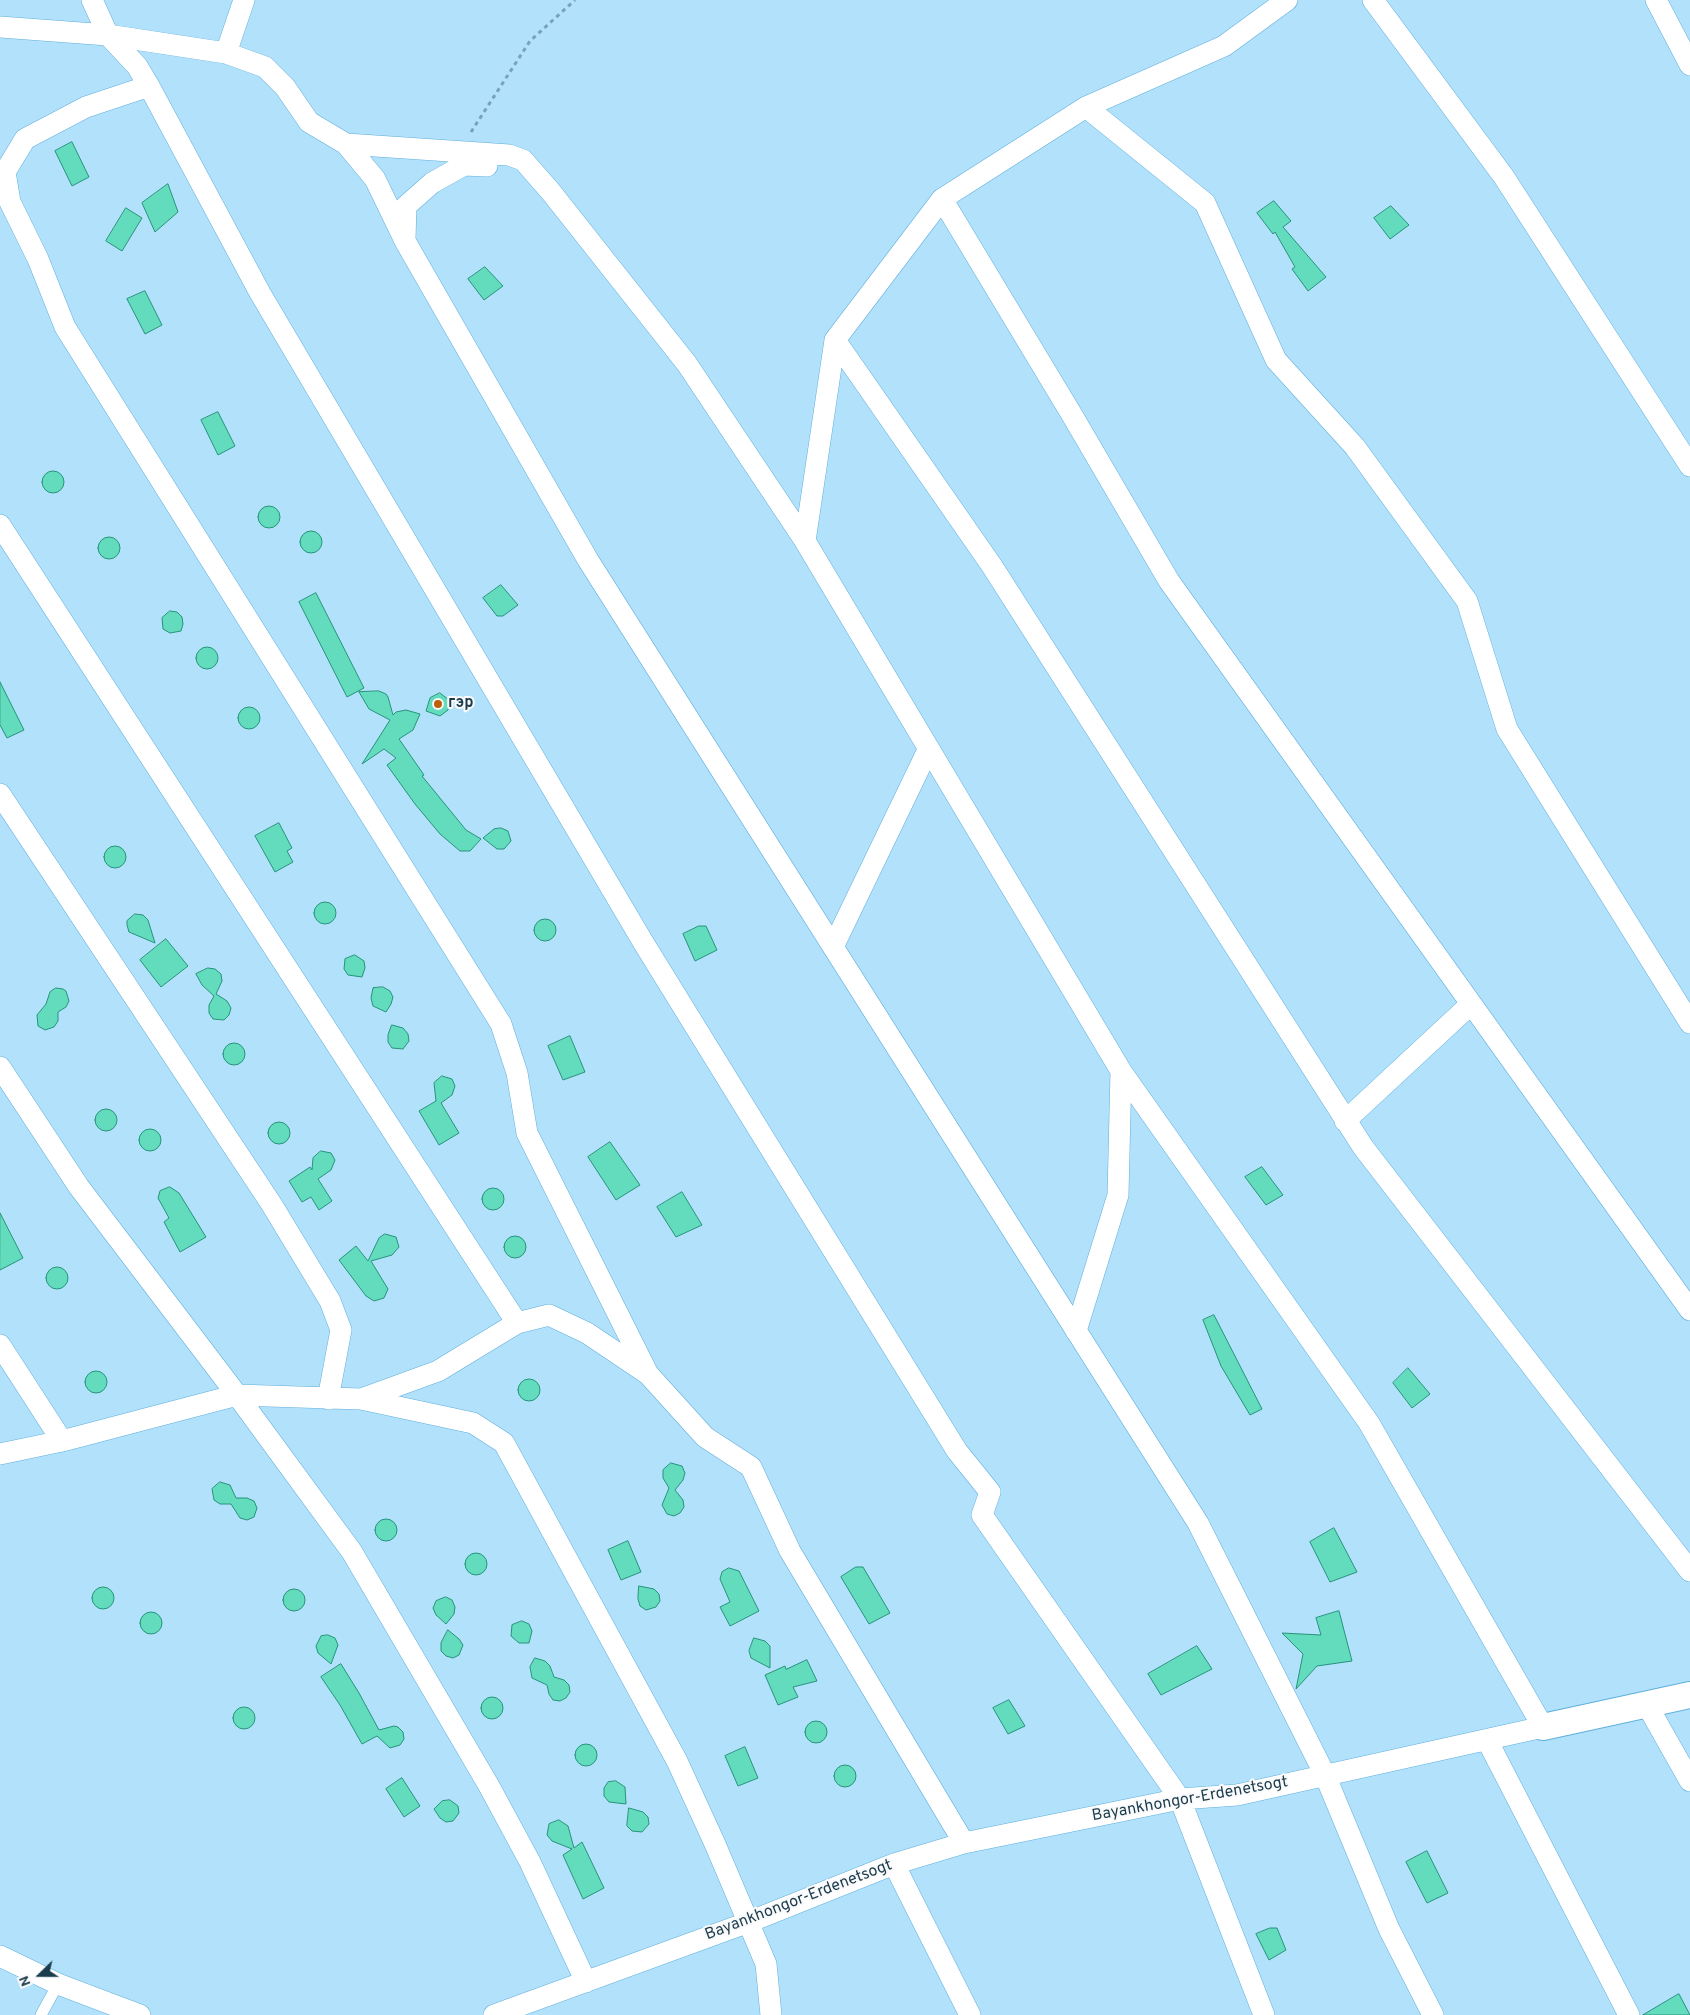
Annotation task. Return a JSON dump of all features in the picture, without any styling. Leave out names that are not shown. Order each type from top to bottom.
[{"type":"street","points":[[92,0],[108,35],[137,66],[149,86],[260,293],[643,942],[957,1451],[990,1492],[982,1515],[1180,1799],[1264,2015]]},
{"type":"street","points":[[226,53],[244,0]]},
{"type":"street","points":[[805,542],[835,340],[942,199],[1086,107],[1224,46],[1287,0]]},
{"type":"street","points":[[1372,0],[1504,176],[1690,466]]},
{"type":"street","points":[[1656,0],[1690,65]]},
{"type":"street","points":[[0,27],[108,35],[226,53],[265,67],[285,87],[309,122],[346,144],[375,179],[405,241],[588,560],[1198,1523],[1325,1775],[1389,1929],[1433,2015]]},
{"type":"street","points":[[149,86],[86,108],[26,139],[5,172],[10,202],[38,259],[65,327],[501,1024],[518,1073],[527,1133],[648,1374]]},
{"type":"street","points":[[1086,107],[1205,204],[1276,360],[1356,447],[1467,602],[1507,729],[1690,1023]]},
{"type":"street","points":[[346,144],[509,155],[523,160],[551,192],[687,364],[805,542],[1121,1071],[1369,1422],[1543,1727]]},
{"type":"street","points":[[405,241],[406,206],[432,182],[464,165],[504,166],[551,192]]},
{"type":"street","points":[[942,199],[1169,581],[1690,1310]]},
{"type":"street","points":[[835,340],[992,566],[1362,1147],[1690,1571]]},
{"type":"street","points":[[0,525],[517,1323]]},
{"type":"street","points":[[833,947],[928,750]]},
{"type":"street","points":[[0,794],[272,1205],[330,1301],[341,1330],[328,1399]]},
{"type":"street","points":[[1345,1121],[1472,1004]]},
{"type":"street","points":[[0,1067],[79,1187],[352,1552],[489,1786],[530,1862],[586,1982]]},
{"type":"street","points":[[1076,1331],[1118,1195],[1121,1071]]},
{"type":"street","points":[[361,1399],[438,1371],[517,1323],[549,1315],[587,1333],[648,1374],[705,1437],[751,1467],[790,1552],[964,1843]]},
{"type":"street","points":[[0,1346],[62,1441]]},
{"type":"street","points":[[0,1454],[62,1441],[237,1396],[361,1399],[473,1423],[504,1443],[677,1761],[766,1964],[772,2015]]},
{"type":"street","name":"Bayankhongor-Erdenetsogt","points":[[494,2015],[749,1922],[894,1864],[964,1843],[1180,1799],[1237,1795],[1690,1695]]},
{"type":"street","points":[[1647,1704],[1690,1781]]},
{"type":"street","points":[[1487,1740],[1629,2015]]},
{"type":"street","points":[[894,1864],[970,2015]]},
{"type":"street","points":[[0,1956],[58,1984],[140,2015]]},
{"type":"lane","points":[[41,2015],[58,1984]]},
{"type":"path","points":[[458,153],[530,42],[575,0]]},
{"type":"building","points":[[72,142],[89,177],[72,186],[55,151]]},
{"type":"building","points":[[168,184],[178,212],[155,232],[142,203]]},
{"type":"building","points":[[1274,201],[1291,221],[1283,227],[1326,277],[1308,291],[1292,269],[1295,267],[1275,232],[1273,234],[1257,213]]},
{"type":"building","points":[[1391,206],[1409,225],[1390,239],[1374,218]]},
{"type":"building","points":[[126,208],[142,218],[122,251],[106,241]]},
{"type":"building","points":[[485,267],[503,286],[484,300],[468,279]]},
{"type":"building","points":[[145,291],[162,325],[145,334],[127,299]]},
{"type":"building","points":[[218,412],[235,446],[218,455],[201,420]]},
{"type":"building","points":[[53,471],[61,474],[64,482],[61,490],[53,493],[45,490],[42,482],[45,474]]},
{"type":"building","points":[[269,506],[277,509],[280,517],[277,525],[269,528],[261,525],[258,517],[261,509]]},
{"type":"building","points":[[311,531],[319,534],[322,542],[319,550],[311,553],[303,550],[300,542],[303,534]]},
{"type":"building","points":[[109,537],[117,540],[120,548],[117,556],[109,559],[101,556],[98,548],[101,540]]},
{"type":"building","points":[[501,585],[518,605],[503,616],[497,616],[483,598]]},
{"type":"building","points":[[316,593],[364,688],[347,697],[299,602]]},
{"type":"building","points":[[170,611],[177,612],[182,617],[181,631],[170,633],[163,629],[162,618]]},
{"type":"building","points":[[207,647],[215,650],[218,658],[215,666],[207,669],[199,666],[196,658],[199,650]]},
{"type":"building","points":[[0,682],[24,730],[7,738],[0,725]]},
{"type":"building","points":[[379,691],[388,697],[393,715],[396,712],[406,710],[420,714],[413,730],[399,739],[424,775],[422,776],[466,830],[481,839],[470,851],[460,851],[440,834],[415,804],[387,765],[396,758],[384,749],[362,764],[390,720],[369,709],[359,692]]},
{"type":"building","name":"гэр","points":[[440,693],[449,700],[448,710],[440,716],[426,711],[430,698]]},
{"type":"building","points":[[249,707],[257,710],[260,718],[257,726],[249,729],[241,726],[238,718],[241,710]]},
{"type":"building","points":[[279,823],[292,848],[287,851],[293,862],[275,872],[255,836]]},
{"type":"building","points":[[501,828],[508,831],[511,841],[504,849],[497,849],[483,838],[494,829]]},
{"type":"building","points":[[115,846],[123,849],[126,857],[123,865],[115,868],[107,865],[104,857],[107,849]]},
{"type":"building","points":[[325,902],[333,905],[336,913],[333,921],[325,924],[317,921],[314,913],[317,905]]},
{"type":"building","points":[[135,914],[143,915],[148,920],[155,943],[129,932],[127,921]]},
{"type":"building","points":[[545,919],[553,922],[556,930],[553,938],[545,941],[537,938],[534,930],[537,922]]},
{"type":"building","points":[[699,926],[706,926],[717,950],[695,961],[683,934]]},
{"type":"building","points":[[166,939],[188,966],[161,987],[140,960]]},
{"type":"building","points":[[355,955],[364,961],[365,968],[362,977],[348,975],[344,969],[345,959]]},
{"type":"building","points":[[208,968],[215,969],[221,974],[222,981],[216,994],[227,1001],[231,1008],[229,1015],[224,1020],[213,1019],[209,1013],[209,1005],[214,996],[202,985],[196,974]]},
{"type":"building","points":[[383,987],[390,991],[393,997],[386,1012],[373,1006],[371,998],[373,988]]},
{"type":"building","points":[[56,988],[66,991],[69,1001],[66,1007],[58,1012],[58,1021],[54,1027],[45,1030],[38,1026],[37,1015],[46,1004],[50,992]]},
{"type":"building","points":[[392,1025],[403,1028],[408,1034],[409,1041],[403,1049],[392,1048],[388,1042],[388,1035]]},
{"type":"building","points":[[570,1036],[585,1072],[563,1080],[548,1046]]},
{"type":"building","points":[[234,1043],[242,1046],[245,1054],[242,1062],[234,1065],[226,1062],[223,1054],[226,1046]]},
{"type":"building","points":[[442,1076],[452,1079],[455,1086],[452,1095],[441,1103],[459,1133],[439,1145],[419,1111],[436,1101],[434,1083]]},
{"type":"building","points":[[106,1109],[114,1112],[117,1120],[114,1128],[106,1131],[98,1128],[95,1120],[98,1112]]},
{"type":"building","points":[[279,1122],[287,1125],[290,1133],[287,1141],[279,1144],[271,1141],[268,1133],[271,1125]]},
{"type":"building","points":[[150,1129],[158,1132],[161,1140],[158,1148],[150,1151],[142,1148],[139,1140],[142,1132]]},
{"type":"building","points":[[610,1142],[640,1185],[616,1200],[588,1157]]},
{"type":"building","points":[[321,1151],[331,1153],[335,1160],[331,1170],[318,1179],[332,1201],[319,1210],[311,1197],[302,1202],[289,1181],[310,1167],[312,1170],[313,1158]]},
{"type":"building","points":[[1262,1167],[1283,1195],[1266,1205],[1245,1177]]},
{"type":"building","points":[[170,1187],[179,1193],[206,1237],[180,1252],[164,1222],[169,1218],[158,1198],[160,1191]]},
{"type":"building","points":[[493,1188],[501,1191],[504,1199],[501,1207],[493,1210],[485,1207],[482,1199],[485,1191]]},
{"type":"building","points":[[682,1192],[702,1225],[676,1237],[657,1207]]},
{"type":"building","points":[[0,1213],[23,1258],[0,1270]]},
{"type":"building","points":[[385,1234],[396,1237],[399,1247],[392,1255],[371,1261],[388,1289],[384,1298],[374,1301],[366,1296],[339,1260],[356,1246],[368,1261],[379,1238]]},
{"type":"building","points":[[515,1236],[523,1239],[526,1247],[523,1255],[515,1258],[507,1255],[504,1247],[507,1239]]},
{"type":"building","points":[[57,1267],[65,1270],[68,1278],[65,1286],[57,1289],[49,1286],[46,1278],[49,1270]]},
{"type":"building","points":[[1214,1315],[1262,1409],[1250,1415],[1221,1366],[1203,1320]]},
{"type":"building","points":[[1408,1368],[1430,1394],[1412,1408],[1393,1383]]},
{"type":"building","points":[[96,1371],[104,1374],[107,1382],[104,1390],[96,1393],[88,1390],[85,1382],[88,1374]]},
{"type":"building","points":[[529,1379],[537,1382],[540,1390],[537,1398],[529,1401],[521,1398],[518,1390],[521,1382]]},
{"type":"building","points":[[671,1463],[682,1466],[685,1473],[683,1480],[675,1490],[683,1500],[684,1507],[680,1513],[674,1516],[667,1514],[662,1505],[669,1488],[663,1478],[663,1470]]},
{"type":"building","points":[[220,1482],[230,1485],[236,1498],[247,1498],[254,1501],[257,1508],[254,1517],[247,1520],[240,1518],[231,1504],[220,1504],[214,1500],[212,1489]]},
{"type":"building","points":[[386,1519],[394,1522],[397,1530],[394,1538],[386,1541],[378,1538],[375,1530],[378,1522]]},
{"type":"building","points":[[1334,1528],[1357,1572],[1330,1582],[1310,1542]]},
{"type":"building","points":[[628,1541],[641,1572],[621,1580],[608,1550]]},
{"type":"building","points":[[476,1553],[484,1556],[487,1564],[484,1572],[476,1575],[468,1572],[465,1564],[468,1556]]},
{"type":"building","points":[[856,1567],[863,1567],[890,1613],[869,1624],[841,1577]]},
{"type":"building","points":[[729,1568],[739,1571],[759,1611],[730,1626],[720,1607],[730,1602],[720,1579],[722,1572]]},
{"type":"building","points":[[639,1586],[654,1589],[659,1594],[660,1601],[656,1607],[646,1610],[640,1606],[638,1599]]},
{"type":"building","points":[[103,1587],[111,1590],[114,1598],[111,1606],[103,1609],[95,1606],[92,1598],[95,1590]]},
{"type":"building","points":[[294,1589],[302,1592],[305,1600],[302,1608],[294,1611],[286,1608],[283,1600],[286,1592]]},
{"type":"building","points":[[446,1597],[452,1600],[455,1607],[454,1614],[446,1624],[436,1615],[433,1608],[436,1601]]},
{"type":"building","points":[[1339,1611],[1352,1661],[1317,1666],[1296,1689],[1303,1654],[1282,1633],[1321,1635],[1316,1618]]},
{"type":"building","points":[[151,1612],[159,1615],[162,1623],[159,1631],[151,1634],[143,1631],[140,1623],[143,1615]]},
{"type":"building","points":[[522,1621],[529,1624],[532,1631],[529,1643],[519,1643],[511,1636],[512,1625]]},
{"type":"building","points":[[448,1630],[463,1645],[459,1655],[453,1658],[446,1656],[441,1651],[441,1643]]},
{"type":"building","points":[[328,1635],[335,1638],[338,1645],[331,1664],[318,1653],[316,1646],[321,1636]]},
{"type":"building","points":[[754,1638],[765,1641],[770,1646],[770,1668],[751,1658],[749,1651]]},
{"type":"building","points":[[1197,1646],[1212,1669],[1161,1695],[1148,1674]]},
{"type":"building","points":[[535,1658],[545,1661],[550,1666],[554,1677],[564,1680],[569,1685],[570,1692],[566,1698],[560,1701],[553,1700],[547,1685],[532,1678],[530,1667]]},
{"type":"building","points":[[807,1660],[817,1681],[793,1687],[798,1697],[778,1705],[765,1675],[785,1666],[786,1669]]},
{"type":"building","points":[[341,1664],[379,1730],[394,1726],[403,1732],[404,1739],[400,1745],[390,1748],[377,1736],[362,1744],[340,1705],[321,1677]]},
{"type":"building","points":[[492,1697],[500,1700],[503,1708],[500,1716],[492,1719],[484,1716],[481,1708],[484,1700]]},
{"type":"building","points":[[1009,1700],[1025,1726],[1008,1734],[993,1708]]},
{"type":"building","points":[[244,1707],[252,1710],[255,1718],[252,1726],[244,1729],[236,1726],[233,1718],[236,1710]]},
{"type":"building","points":[[816,1721],[824,1724],[827,1732],[824,1740],[816,1743],[808,1740],[805,1732],[808,1724]]},
{"type":"building","points":[[586,1744],[594,1747],[597,1755],[594,1763],[586,1766],[578,1763],[575,1755],[578,1747]]},
{"type":"building","points":[[745,1747],[758,1778],[738,1786],[725,1756]]},
{"type":"building","points":[[845,1765],[853,1768],[856,1776],[853,1784],[845,1787],[837,1784],[834,1776],[837,1768]]},
{"type":"building","points":[[402,1778],[420,1806],[404,1817],[386,1789]]},
{"type":"building","points":[[616,1781],[625,1787],[626,1804],[609,1802],[604,1796],[604,1788],[608,1782]]},
{"type":"building","points":[[450,1800],[458,1806],[459,1813],[453,1821],[446,1822],[440,1818],[434,1809],[442,1801]]},
{"type":"building","points":[[629,1808],[643,1812],[648,1817],[649,1824],[642,1832],[632,1831],[627,1826]]},
{"type":"building","points":[[559,1820],[568,1826],[574,1848],[582,1842],[604,1888],[583,1899],[563,1855],[572,1849],[552,1841],[547,1835],[549,1824]]},
{"type":"building","points":[[1427,1851],[1448,1893],[1427,1903],[1406,1862]]},
{"type":"building","points":[[1270,1928],[1277,1928],[1286,1950],[1269,1960],[1256,1934]]},
{"type":"building","points":[[1679,1994],[1690,2015],[1643,2015]]},
{"type":"place","name":"гэр","points":[[438,704]]}]
